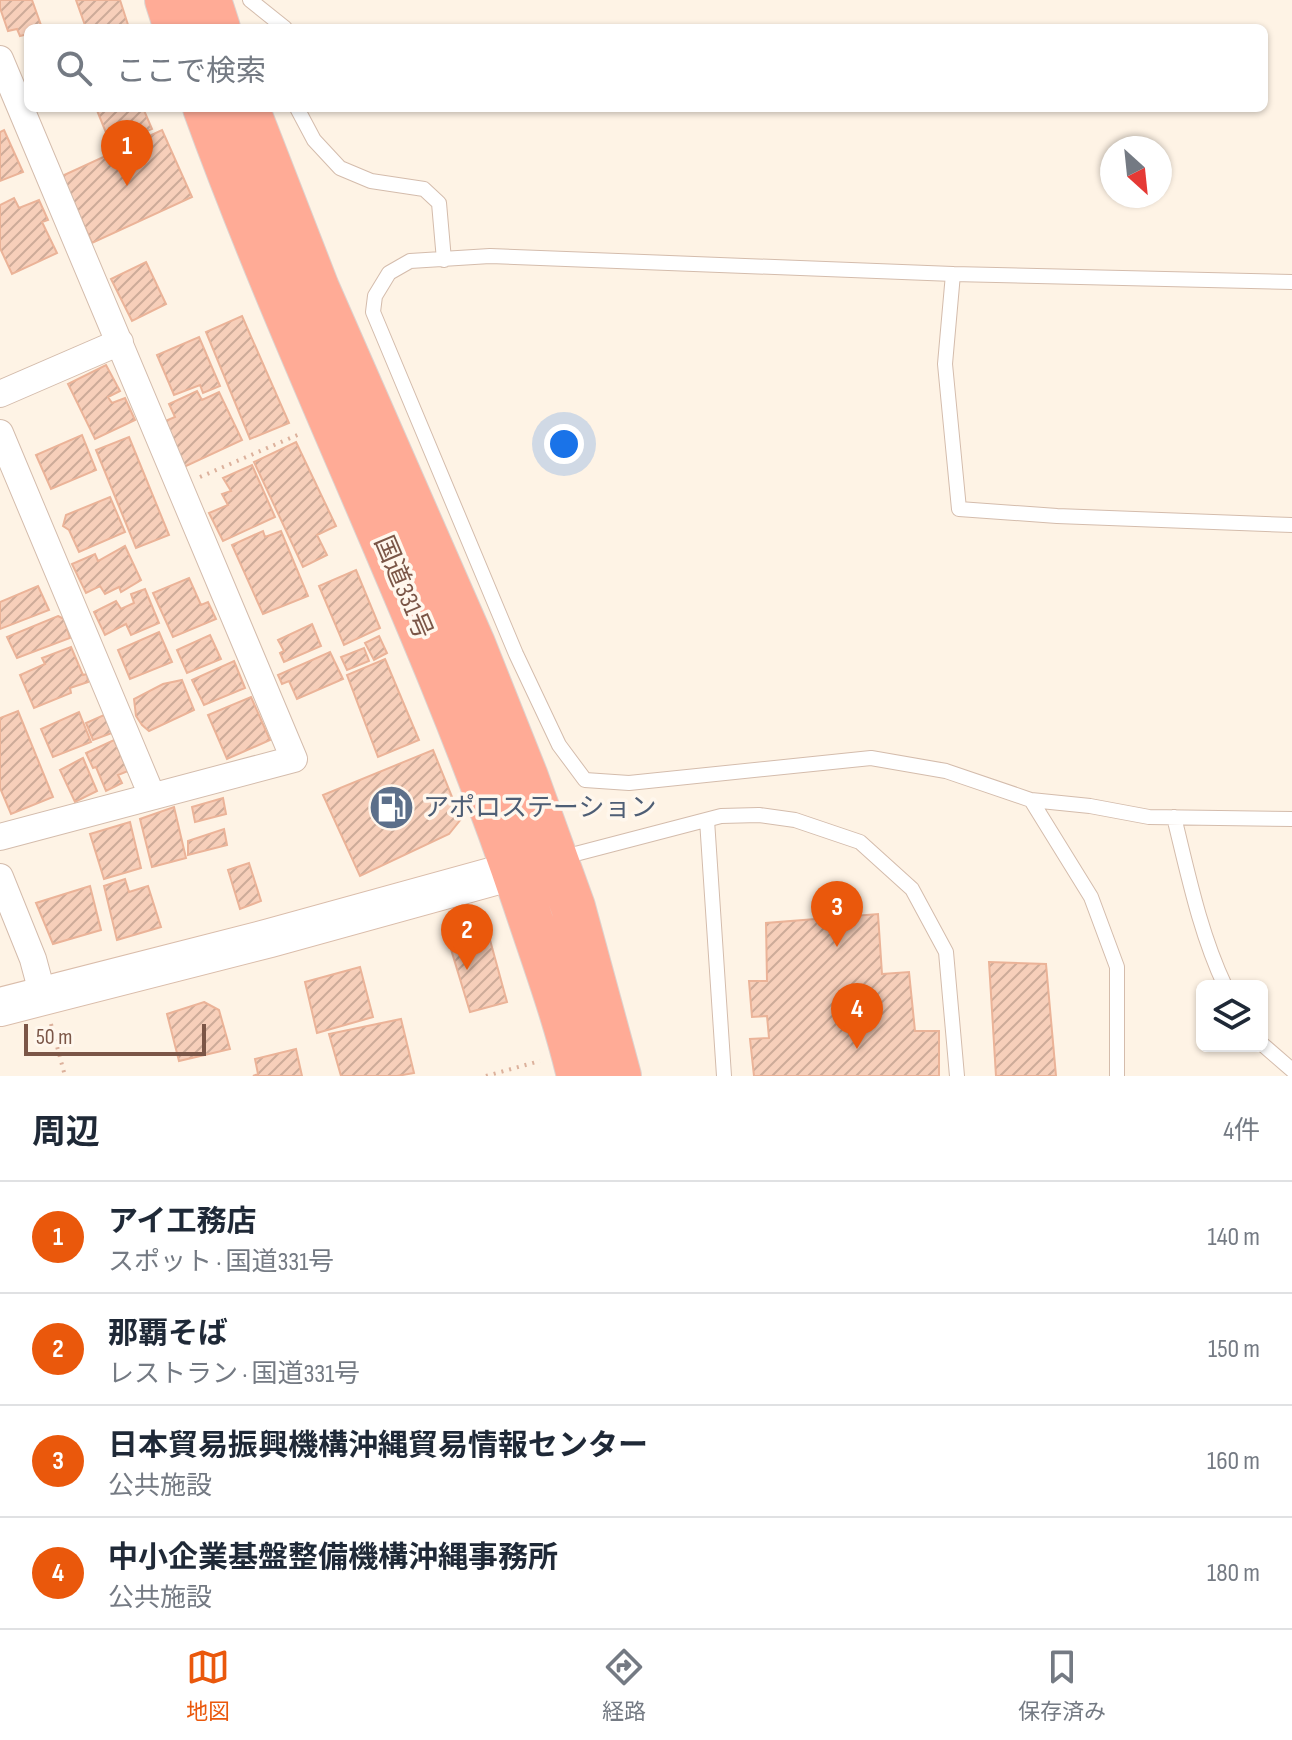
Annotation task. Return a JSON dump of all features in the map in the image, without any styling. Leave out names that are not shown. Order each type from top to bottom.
[{"type":"highway","points":[[167,0],[175,24]]},
{"type":"highway","points":[[209,0],[217,24]]},
{"type":"highway","name":"国道331号","points":[[207,112],[271,282],[442,677],[514,871],[560,1068]]},
{"type":"highway","name":"国道331号","points":[[249,112],[317,288],[473,644],[557,859],[578,921],[619,1076]]},
{"type":"street","points":[[0,59],[294,759],[0,837]]},
{"type":"street","points":[[0,394],[120,342]]},
{"type":"street","points":[[0,433],[152,796]]},
{"type":"street","points":[[0,1007],[270,938],[557,859]]},
{"type":"street","points":[[0,877],[33,959],[43,996]]},
{"type":"lane","points":[[250,0],[280,24]]},
{"type":"lane","points":[[299,112],[314,140],[340,168],[371,181],[424,189],[439,203],[444,260]]},
{"type":"lane","points":[[1292,282],[953,274],[490,256],[410,261],[389,273],[375,296],[373,312],[516,654],[559,745],[585,780],[629,783],[871,758],[946,771],[1031,800],[1090,806],[1149,817],[1292,819]]},
{"type":"lane","points":[[953,274],[945,364],[959,509],[1292,525]]},
{"type":"lane","points":[[1031,800],[1091,897],[1117,967],[1117,1076]]},
{"type":"lane","points":[[557,859],[721,816],[759,815],[795,820],[860,842],[912,889],[946,952],[957,1076]]},
{"type":"lane","points":[[1174,817],[1196,903],[1222,980]]},
{"type":"lane","points":[[707,820],[724,1076]]},
{"type":"lane","points":[[1268,1052],[1292,1070]]},
{"type":"path","points":[[179,486],[305,432]]},
{"type":"path","points":[[43,996],[65,1076]]},
{"type":"path","points":[[486,1076],[560,1068]]},
{"type":"building","points":[[0,0],[32,0],[41,24],[24,24],[24,35],[20,36],[17,29],[8,31]]},
{"type":"building","points":[[76,0],[120,0],[128,24],[85,24]]},
{"type":"building","points":[[98,112],[145,112],[152,129],[111,145]]},
{"type":"building","points":[[4,130],[23,172],[0,181],[0,132]]},
{"type":"building","points":[[162,130],[192,197],[92,243],[62,176]]},
{"type":"building","points":[[14,198],[19,208],[39,200],[48,220],[42,222],[57,253],[12,274],[0,248],[0,205]]},
{"type":"building","points":[[146,262],[166,304],[132,321],[111,279]]},
{"type":"building","points":[[242,316],[289,423],[250,439],[206,332]]},
{"type":"building","points":[[199,337],[220,386],[203,393],[200,385],[174,395],[157,355]]},
{"type":"building","points":[[106,365],[120,391],[108,397],[112,403],[125,398],[135,420],[95,439],[68,384]]},
{"type":"building","points":[[197,391],[202,400],[219,392],[242,440],[184,467],[163,422],[175,417],[169,404]]},
{"type":"building","points":[[82,435],[96,470],[51,489],[36,455]]},
{"type":"building","points":[[129,437],[169,535],[136,548],[96,450]]},
{"type":"building","points":[[296,442],[336,526],[317,535],[327,555],[303,567],[254,462]]},
{"type":"building","points":[[252,465],[275,517],[223,541],[209,513],[228,505],[222,494],[231,491],[223,478]]},
{"type":"building","points":[[110,497],[125,532],[79,552],[69,530],[63,526],[66,515]]},
{"type":"building","points":[[263,531],[265,537],[281,531],[308,596],[263,614],[232,545]]},
{"type":"building","points":[[125,546],[141,580],[121,592],[119,587],[105,594],[100,586],[86,593],[72,564],[95,554],[98,561]]},
{"type":"building","points":[[356,570],[380,628],[344,645],[319,586]]},
{"type":"building","points":[[189,578],[201,605],[208,602],[216,619],[173,637],[153,593]]},
{"type":"building","points":[[38,586],[49,610],[0,629],[0,602]]},
{"type":"building","points":[[145,589],[159,623],[131,635],[126,624],[105,635],[94,612],[116,601],[121,609],[134,603],[131,594]]},
{"type":"building","points":[[58,616],[64,619],[70,638],[17,658],[7,637]]},
{"type":"building","points":[[312,624],[321,646],[284,662],[280,653],[284,651],[278,640]]},
{"type":"building","points":[[159,632],[172,662],[130,679],[118,650]]},
{"type":"building","points":[[210,635],[221,659],[187,673],[177,650]]},
{"type":"building","points":[[379,636],[387,653],[374,660],[365,643]]},
{"type":"building","points":[[71,647],[83,675],[87,674],[88,682],[70,688],[71,693],[34,708],[20,675],[45,664],[42,658]]},
{"type":"building","points":[[364,648],[369,661],[347,670],[341,657]]},
{"type":"building","points":[[330,652],[343,679],[297,699],[289,681],[282,684],[278,675]]},
{"type":"building","points":[[385,659],[419,740],[378,757],[347,675]]},
{"type":"building","points":[[234,661],[245,688],[204,705],[192,680]]},
{"type":"building","points":[[182,680],[194,710],[149,731],[136,716],[134,699],[163,684]]},
{"type":"building","points":[[251,697],[270,740],[227,759],[208,715]]},
{"type":"building","points":[[18,711],[53,797],[11,814],[0,788],[0,718]]},
{"type":"building","points":[[79,712],[91,742],[53,757],[41,729]]},
{"type":"building","points":[[104,715],[112,733],[93,740],[86,723]]},
{"type":"building","points":[[114,740],[128,771],[118,775],[122,783],[106,791],[86,753]]},
{"type":"building","name":"アポロステーション","points":[[433,750],[461,819],[449,834],[360,876],[323,795]]},
{"type":"building","points":[[83,758],[97,791],[75,802],[60,770]]},
{"type":"building","points":[[223,798],[226,814],[195,822],[192,807]]},
{"type":"building","points":[[174,807],[186,858],[152,867],[140,819]]},
{"type":"building","points":[[130,822],[141,868],[104,879],[90,834]]},
{"type":"building","points":[[224,829],[227,845],[188,855],[188,841]]},
{"type":"building","points":[[249,863],[261,901],[240,909],[228,870]]},
{"type":"building","points":[[125,879],[129,892],[148,886],[161,927],[117,940],[104,886]]},
{"type":"building","points":[[90,886],[101,930],[53,944],[36,903]]},
{"type":"building","points":[[878,914],[882,974],[909,972],[915,1031],[939,1031],[939,1076],[754,1076],[750,1039],[769,1038],[767,1016],[752,1017],[749,981],[767,981],[766,923]]},
{"type":"building","points":[[467,928],[490,940],[507,1002],[470,1012],[447,936]]},
{"type":"building","points":[[989,962],[1046,964],[1056,1076],[996,1076]]},
{"type":"building","points":[[360,967],[373,1017],[317,1033],[305,982]]},
{"type":"building","points":[[204,1002],[219,1010],[230,1049],[179,1061],[167,1014]]},
{"type":"building","points":[[401,1019],[414,1073],[341,1076],[329,1034]]},
{"type":"building","points":[[296,1049],[302,1076],[253,1076],[258,1074],[255,1059]]},
{"type":"place","name":"アイ工務店","points":[[127,186]]},
{"type":"place","name":"アポロステーション","points":[[392,807]]},
{"type":"place","name":"日本貿易振興機構沖縄貿易情報センター","points":[[837,947]]},
{"type":"place","name":"那覇そば","points":[[467,970]]},
{"type":"place","name":"中小企業基盤整備機構沖縄事務所","points":[[857,1049]]}]
